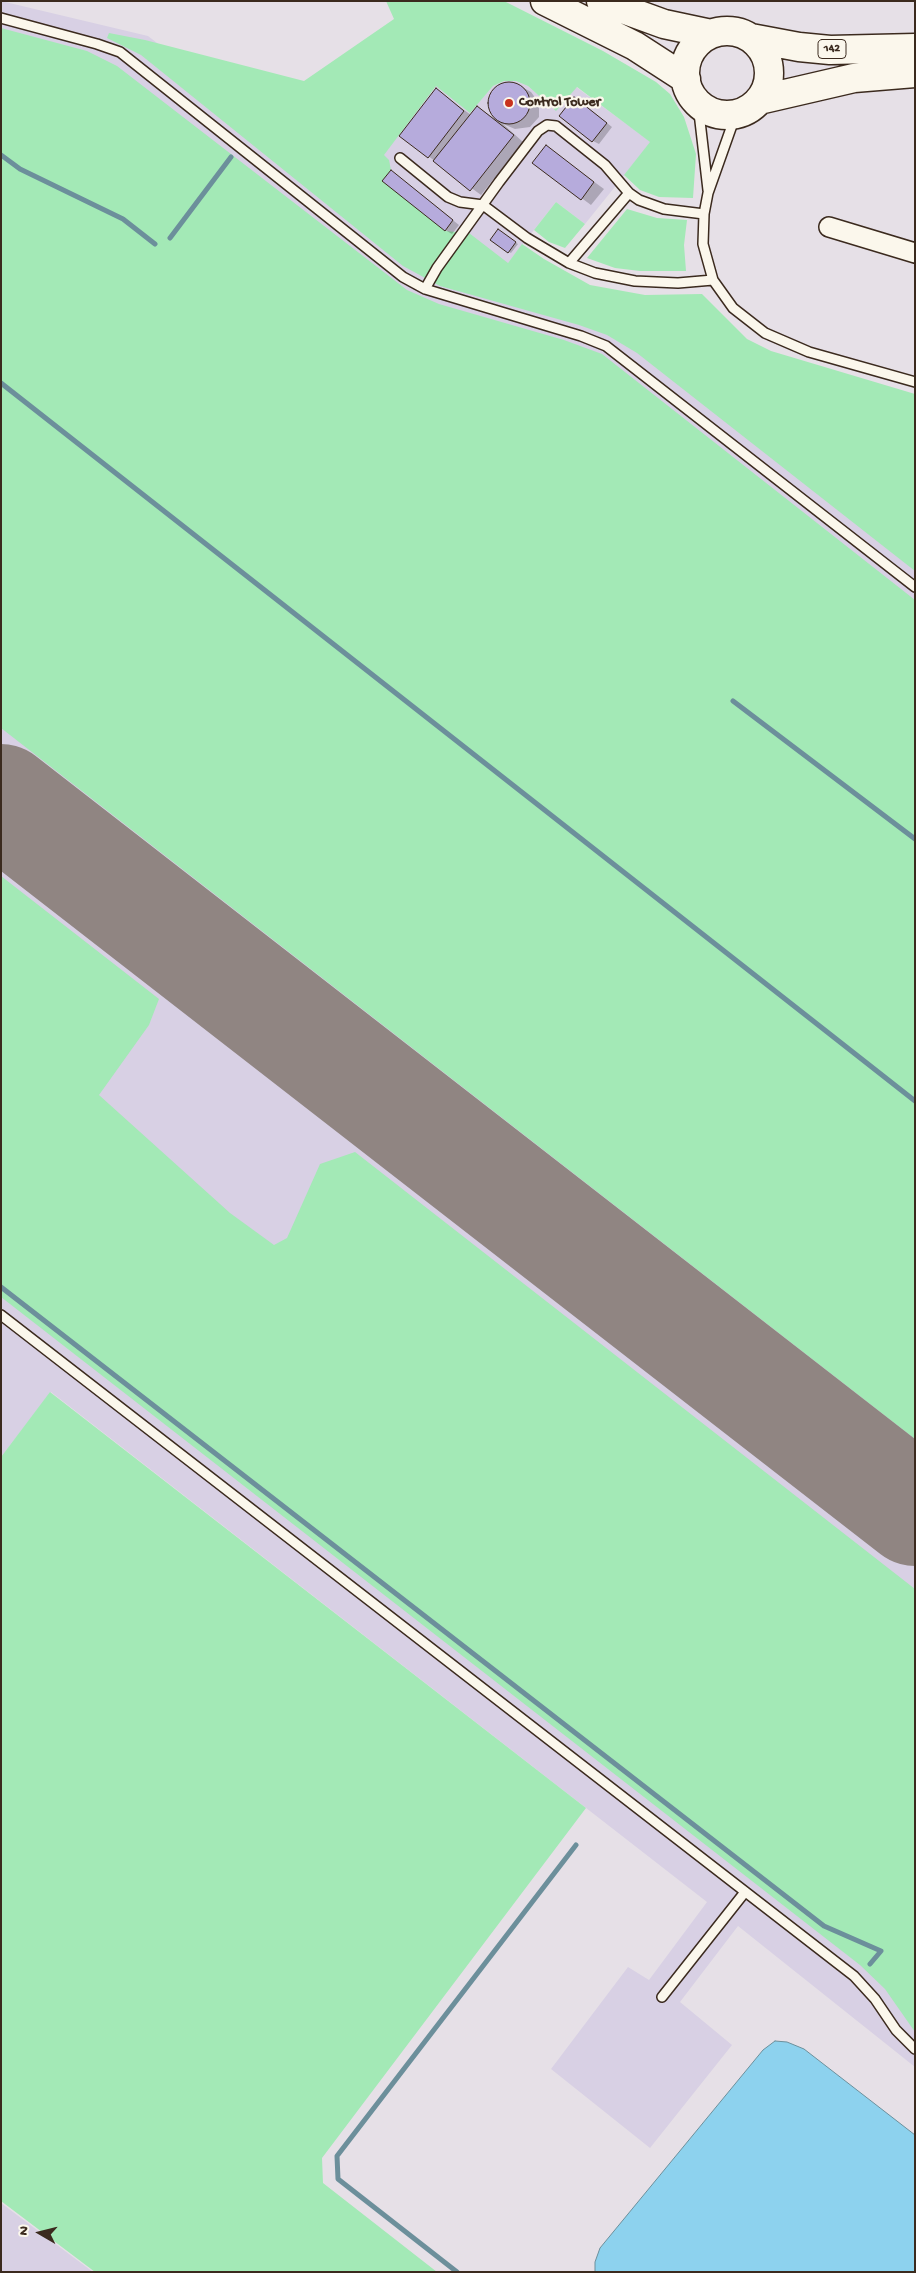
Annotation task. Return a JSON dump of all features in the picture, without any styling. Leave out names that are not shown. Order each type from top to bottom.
[{"type":"main road","points":[[545,1],[635,46],[686,79]]},
{"type":"main road","name":"142","points":[[601,1],[664,24],[711,34],[725,31],[739,32],[751,38],[799,47],[830,50],[915,48]]},
{"type":"main road","points":[[711,34],[700,41],[691,52],[686,65],[686,79],[690,92],[698,104],[716,113],[736,114],[749,109],[759,100],[766,88],[769,74],[764,54],[751,38]]},
{"type":"main road","points":[[759,100],[854,78],[915,72]]},
{"type":"street","points":[[829,227],[915,253]]},
{"type":"lane","points":[[1,18],[120,52],[403,276],[425,289],[581,336],[606,346],[915,586]]},
{"type":"lane","points":[[698,104],[708,193]]},
{"type":"lane","points":[[736,114],[708,193],[704,214],[703,244],[712,280],[734,308],[765,333],[809,352],[915,382]]},
{"type":"lane","points":[[425,289],[437,268],[499,182],[538,131],[547,125],[556,126],[604,165],[629,193],[639,200],[664,209],[704,214]]},
{"type":"lane","points":[[400,158],[448,197],[460,202],[483,205],[528,238],[569,262],[594,273],[635,281],[678,283],[712,280]]},
{"type":"lane","points":[[569,262],[629,193]]},
{"type":"lane","points":[[1,1315],[854,1976],[875,1999],[896,2030],[915,2049]]},
{"type":"lane","points":[[662,1996],[745,1892]]},
{"type":"shaded area","points":[[1,1],[148,36],[259,121],[352,196],[436,85],[470,112],[493,86],[504,81],[516,81],[528,86],[556,110],[576,87],[651,142],[585,224],[556,202],[508,263],[583,309],[915,563],[915,2067],[738,1926],[680,2002],[732,2045],[650,2148],[551,2069],[628,1967],[649,1980],[707,1902],[51,1392],[1,1457]]},
{"type":"shaded area","points":[[1,2203],[93,2272],[1,2272]]},
{"type":"green space","points":[[386,1],[504,1],[603,51],[656,82],[670,94],[684,117],[696,154],[693,198],[659,197],[640,190],[624,175],[650,142],[577,87],[556,111],[528,86],[516,81],[504,81],[493,86],[470,113],[436,86],[384,155],[389,160],[391,170],[383,181],[445,231],[469,233],[508,263],[522,244],[590,285],[645,295],[702,294],[747,339],[771,351],[915,394],[915,571],[637,353],[607,335],[579,325],[440,286],[403,266],[141,55],[107,38],[109,33],[145,40],[304,81],[394,19]]},
{"type":"green space","points":[[1,28],[87,51],[117,66],[407,290],[439,304],[564,340],[602,354],[915,600],[915,1439],[1,728]]},
{"type":"green space","points":[[556,202],[585,224],[565,248],[549,242],[534,230]]},
{"type":"green space","points":[[627,209],[657,218],[687,220],[684,245],[686,271],[640,271],[615,268],[587,258]]},
{"type":"green space","points":[[1,876],[159,999],[149,1025],[99,1095],[230,1213],[274,1245],[287,1238],[320,1164],[355,1152],[915,1589],[915,2032],[885,1989],[860,1965],[1,1297]]},
{"type":"green space","points":[[50,1392],[586,1808],[322,2158],[323,2183],[437,2272],[95,2272],[1,2201],[1,1457]]},
{"type":"water","points":[[775,2041],[787,2042],[804,2049],[915,2135],[915,2272],[595,2272],[595,2262],[600,2248],[763,2050]]},
{"type":"building","name":"Control Tower","points":[[513,82],[521,85],[527,91],[530,103],[527,115],[521,121],[505,124],[497,121],[491,115],[488,99],[491,91],[497,85]]},
{"type":"building","points":[[436,88],[464,111],[428,158],[399,136]]},
{"type":"building","points":[[574,97],[607,123],[592,142],[559,116]]},
{"type":"building","points":[[477,106],[514,135],[470,191],[433,161]]},
{"type":"building","points":[[546,145],[594,182],[581,200],[532,163]]},
{"type":"building","points":[[391,170],[453,220],[445,231],[382,181]]},
{"type":"building","points":[[498,229],[516,242],[508,253],[490,240]]},
{"type":"waterway","points":[[1,155],[20,169],[123,219],[155,244]]},
{"type":"waterway","points":[[170,238],[231,157]]},
{"type":"waterway","points":[[1,383],[915,1101]]},
{"type":"waterway","points":[[733,701],[915,839]]},
{"type":"waterway","points":[[1,1287],[824,1926],[881,1951],[870,1964]]},
{"type":"waterway","points":[[457,2272],[338,2179],[337,2156],[576,1845]]},
{"type":"taxiway","points":[[1,807],[16,811]]},
{"type":"taxiway","points":[[838,1450],[894,1482],[915,1488]]},
{"type":"runway","points":[[1,800],[915,1510]]},
{"type":"place","name":"Control Tower","points":[[509,103]]}]
